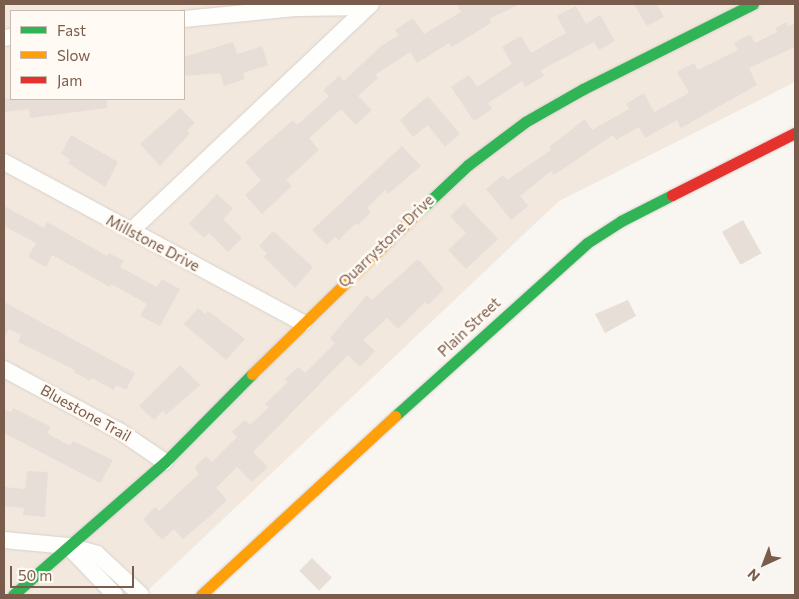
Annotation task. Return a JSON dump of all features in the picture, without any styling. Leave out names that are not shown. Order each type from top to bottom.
[{"type":"street","name":"Quarrystone Drive","points":[[13,595],[165,462],[421,206],[525,122],[583,89],[753,4]]},
{"type":"street","points":[[185,20],[297,8],[369,5]]},
{"type":"street","points":[[131,231],[369,5]]},
{"type":"street","name":"Plain Street","points":[[201,595],[538,284],[587,243],[621,221],[795,133]]},
{"type":"street","name":"Millstone Drive","points":[[4,162],[303,323]]},
{"type":"street","name":"Bluestone Trail","points":[[4,369],[121,432],[165,462]]},
{"type":"street","points":[[4,540],[68,546],[97,554],[108,561],[141,595]]},
{"type":"street","points":[[68,546],[115,595]]},
{"type":"shaded area","points":[[4,4],[795,4],[795,82],[559,201],[143,595],[4,595]]},
{"type":"building","points":[[456,4],[520,4],[489,19],[491,23],[452,47],[449,43],[417,63],[410,52],[375,75],[378,78],[358,96],[372,110],[356,125],[341,109],[309,138],[319,150],[286,180],[292,186],[262,214],[245,195],[261,180],[245,162],[293,120],[297,125],[329,96],[323,90],[339,76],[344,81],[381,46],[399,35],[395,30],[413,18],[424,34],[461,12]]},
{"type":"building","points":[[634,4],[657,4],[664,17],[647,26]]},
{"type":"building","points":[[576,6],[586,24],[600,15],[615,41],[599,50],[594,42],[541,70],[544,76],[525,87],[522,81],[488,103],[492,109],[474,121],[451,87],[469,75],[477,87],[512,64],[502,47],[521,36],[531,53],[566,33],[557,16]]},
{"type":"building","points":[[786,22],[788,26],[795,23],[795,47],[749,68],[757,85],[681,128],[677,120],[645,138],[639,127],[616,140],[613,135],[554,175],[551,171],[520,196],[528,206],[511,220],[486,189],[503,175],[507,180],[551,150],[549,147],[585,119],[592,130],[629,109],[626,104],[644,93],[654,112],[689,93],[677,72],[694,63],[698,70],[738,50],[734,43],[750,34],[755,43],[777,32],[776,28]]},
{"type":"building","points":[[233,42],[237,54],[262,46],[268,65],[243,73],[245,79],[224,86],[220,73],[185,76],[185,57]]},
{"type":"building","points":[[428,96],[460,134],[445,147],[428,125],[413,137],[400,120]]},
{"type":"building","points":[[4,99],[107,100],[107,108],[30,118],[29,109],[4,112]]},
{"type":"building","points":[[180,108],[195,123],[187,130],[190,133],[160,166],[140,144]]},
{"type":"building","points":[[71,135],[118,162],[105,187],[68,163],[70,159],[61,154]]},
{"type":"building","points":[[402,146],[421,166],[388,194],[385,190],[367,208],[371,212],[358,225],[356,223],[339,240],[335,237],[327,245],[312,230]]},
{"type":"building","points":[[217,194],[233,209],[223,219],[242,238],[228,252],[209,233],[204,238],[189,224]]},
{"type":"building","points":[[464,203],[498,239],[466,269],[448,250],[466,233],[450,216]]},
{"type":"building","points":[[4,206],[44,228],[47,222],[107,256],[109,253],[124,261],[120,267],[157,287],[162,279],[180,289],[160,326],[140,316],[147,304],[111,284],[110,287],[52,255],[46,267],[28,257],[36,243],[4,226]]},
{"type":"building","points":[[743,220],[761,253],[740,265],[722,232]]},
{"type":"building","points":[[273,231],[313,267],[295,288],[264,257],[267,253],[259,246]]},
{"type":"building","points":[[418,259],[444,289],[428,305],[425,302],[398,329],[387,318],[363,340],[375,351],[360,367],[348,355],[253,452],[268,467],[252,482],[237,467],[216,488],[227,500],[183,539],[174,529],[162,540],[143,519],[155,507],[159,511],[199,474],[194,468],[206,456],[212,462],[237,437],[232,432],[245,420],[250,425],[269,407],[265,404],[288,382],[285,379],[298,367],[305,373],[335,343],[330,338],[367,295],[372,300]]},
{"type":"building","points":[[628,300],[636,316],[605,333],[595,314]]},
{"type":"building","points":[[4,302],[135,373],[126,390],[116,385],[114,390],[92,378],[90,381],[74,372],[75,370],[18,342],[21,335],[9,329],[4,338]]},
{"type":"building","points":[[198,308],[205,314],[208,311],[245,339],[226,360],[184,324]]},
{"type":"building","points":[[180,365],[200,385],[166,415],[163,411],[154,420],[139,406]]},
{"type":"building","points":[[13,408],[51,427],[47,433],[70,446],[73,441],[113,460],[100,483],[4,433],[4,409],[11,412]]},
{"type":"building","points":[[27,471],[48,472],[45,517],[23,515],[24,508],[4,506],[4,487],[25,489]]},
{"type":"building","points":[[312,558],[332,578],[319,591],[299,571]]},
{"type":"traffic: fast","points":[[417,213],[468,165],[525,122],[583,89],[753,4]]},
{"type":"traffic: fast","points":[[395,416],[587,243],[621,221],[672,195]]},
{"type":"traffic: fast","points":[[13,595],[165,462],[252,374]]},
{"type":"traffic: slow","points":[[252,374],[417,213]]},
{"type":"traffic: slow","points":[[201,595],[395,416]]},
{"type":"traffic: jam","points":[[672,195],[795,133]]}]
